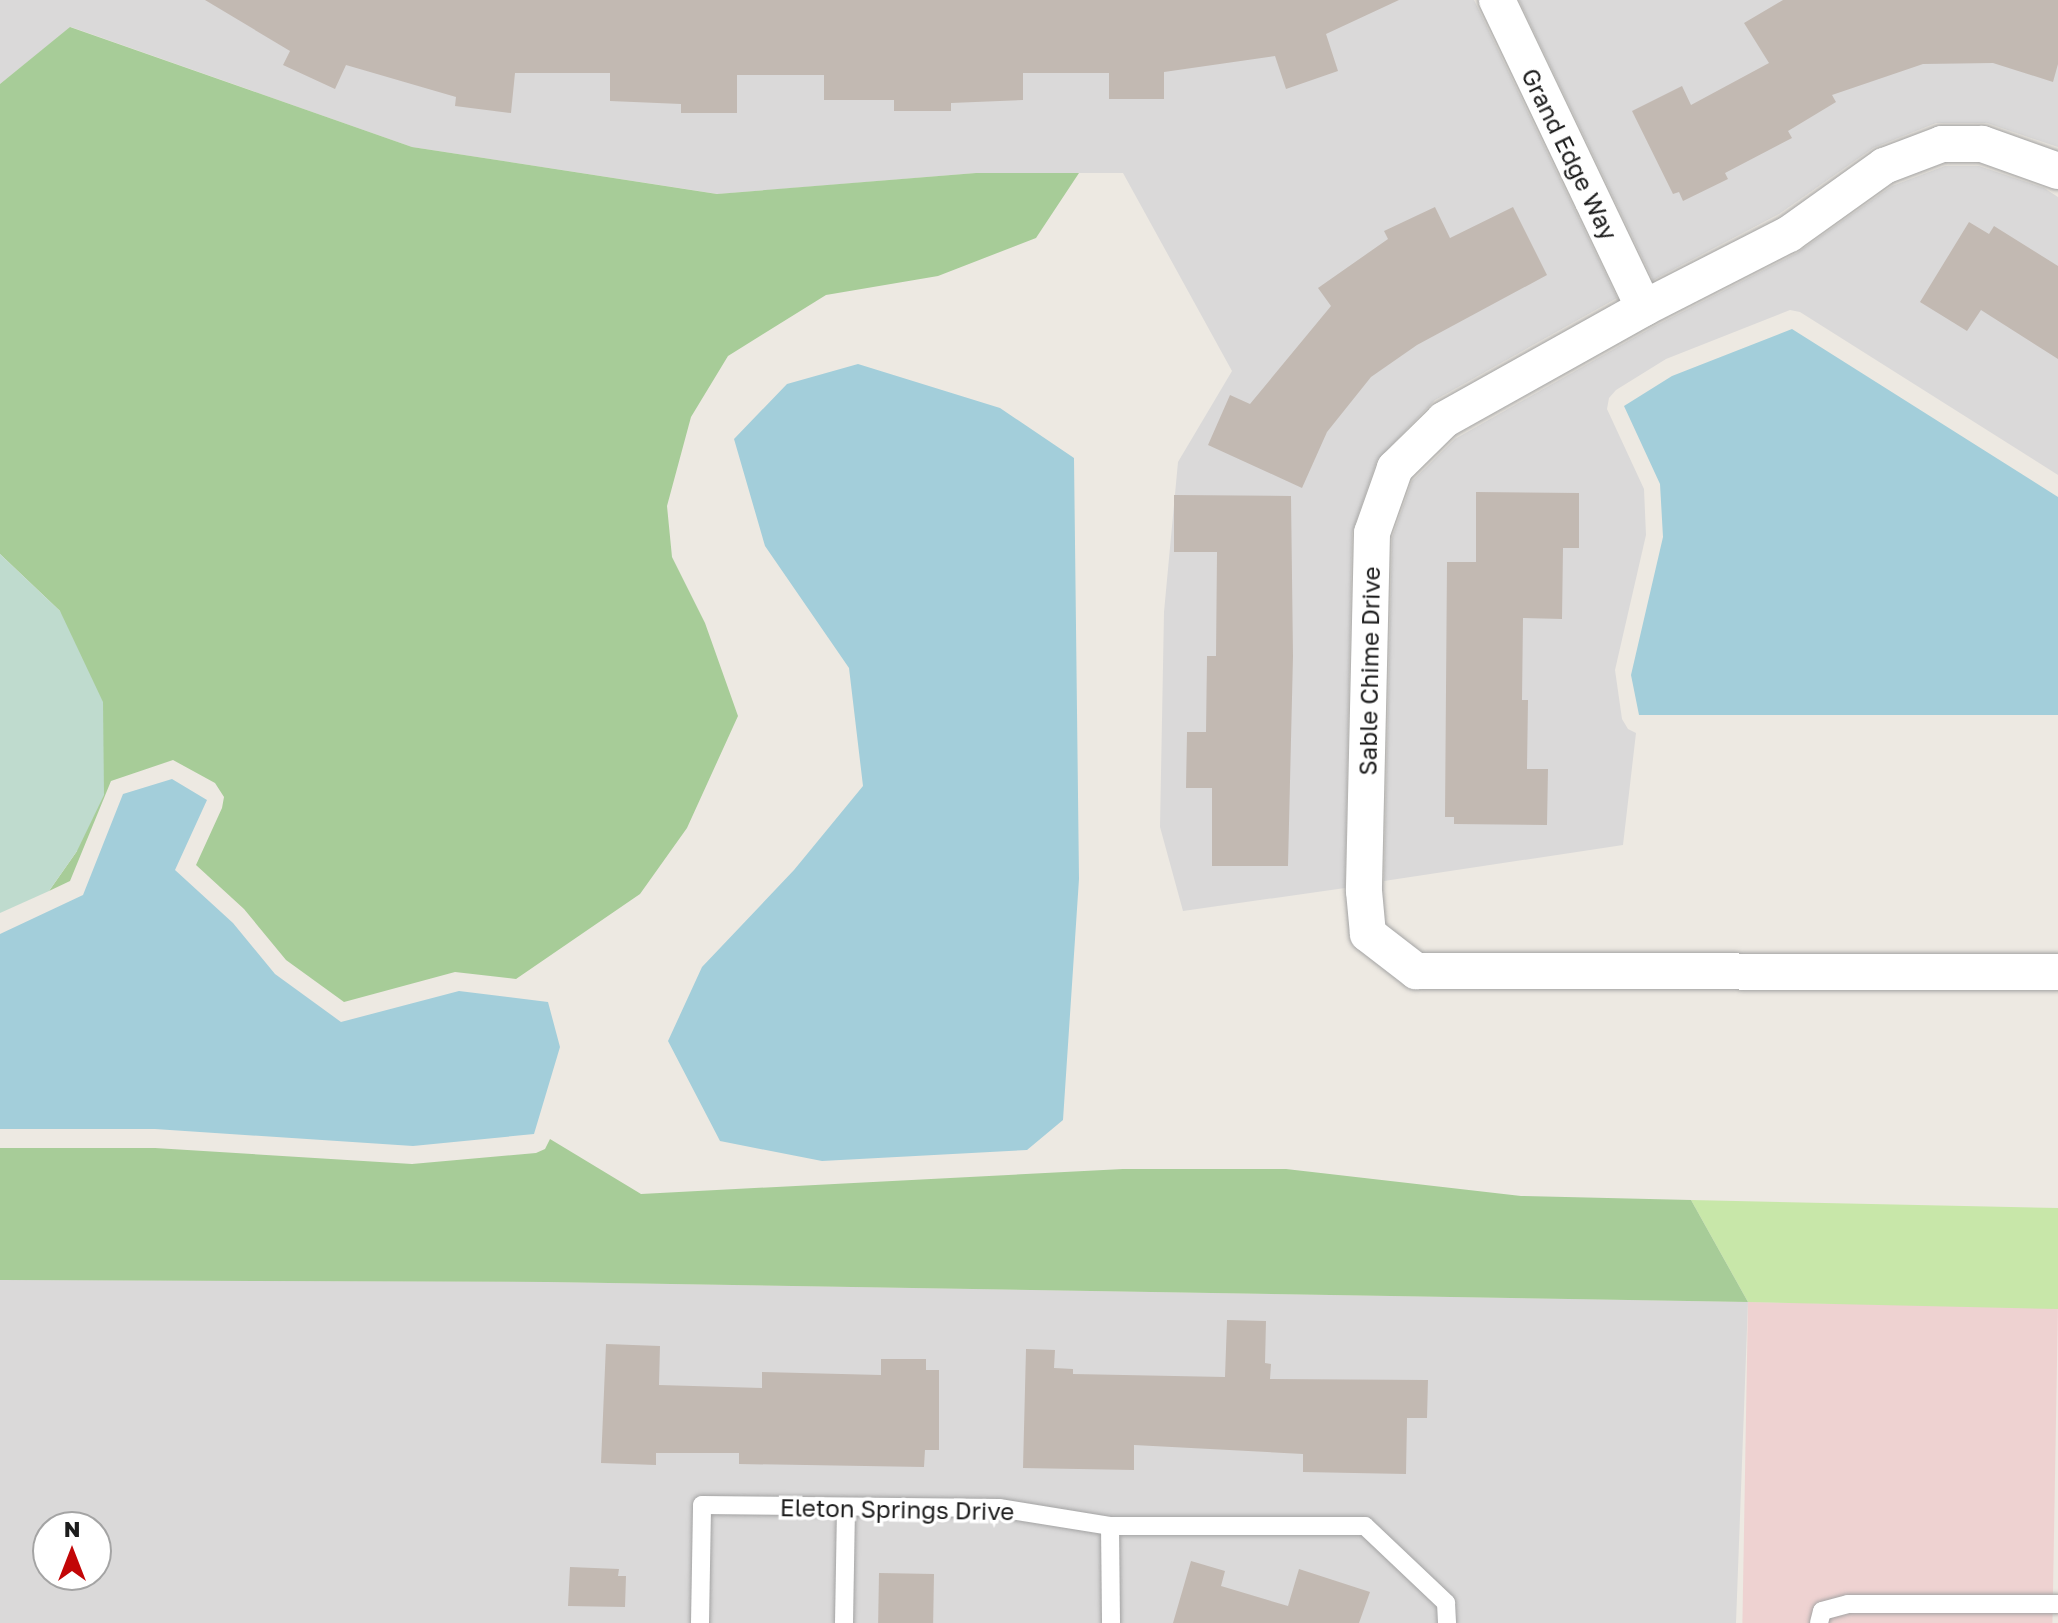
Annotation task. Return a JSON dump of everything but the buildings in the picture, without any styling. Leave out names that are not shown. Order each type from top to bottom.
[{"type":"street","name":"Grand Edge Way","points":[[1497,0],[1644,308]]},
{"type":"street","name":"Sable Chime Drive","points":[[2058,171],[1982,144],[1942,144],[1884,166],[1789,234],[1644,308],[1444,420],[1395,468],[1372,533],[1364,891],[1368,934],[1416,971],[2058,972]]},
{"type":"lane","name":"Eleton Springs Drive","points":[[700,1623],[702,1505],[999,1508],[1110,1526],[1365,1526],[1446,1603],[1447,1623]]},
{"type":"lane","points":[[844,1623],[846,1507]]},
{"type":"lane","points":[[1110,1526],[1111,1623]]},
{"type":"lane","points":[[1819,1623],[1822,1611],[1848,1604],[2058,1604]]},
{"type":"shaded area","points":[[0,0],[1474,0],[1617,298],[1435,400],[1377,460],[1352,533],[1345,888],[1183,911],[1160,827],[1164,612],[1178,462],[1232,371],[1123,173],[976,173],[718,194],[412,147],[71,27],[0,84]]},
{"type":"shaded area","points":[[1519,0],[2058,0],[2058,147],[1987,123],[1936,123],[1873,148],[1779,214],[1653,280]]},
{"type":"shaded area","points":[[1945,166],[1979,166],[2044,188],[2058,197],[2058,475],[1800,312],[1790,310],[1666,359],[1616,390],[1609,398],[1607,409],[1644,489],[1646,535],[1615,670],[1622,719],[1628,729],[1636,733],[1623,845],[1384,881],[1392,538],[1412,481],[1455,439],[1653,327],[1797,253],[1892,186]]},
{"type":"shaded area","points":[[0,1280],[547,1282],[1748,1302],[1736,1623],[0,1623]]},
{"type":"shaded area","points":[[1748,1302],[2058,1307],[2052,1623],[1742,1623]]},
{"type":"green space","points":[[70,27],[412,147],[717,194],[976,173],[1079,173],[1036,238],[938,276],[826,295],[728,356],[691,417],[667,506],[672,557],[705,623],[738,716],[687,828],[640,894],[516,979],[455,972],[344,1002],[286,960],[244,909],[196,865],[224,797],[215,783],[173,760],[111,781],[70,881],[49,891],[77,851],[60,611],[0,554],[0,84]]},
{"type":"green space","points":[[0,554],[60,611],[103,702],[104,795],[77,851],[49,891],[0,913]]},
{"type":"green space","points":[[550,1139],[641,1194],[1123,1169],[1286,1169],[1521,1196],[1691,1200],[1748,1302],[547,1282],[0,1280],[0,1148],[155,1148],[412,1164],[536,1153],[545,1149]]},
{"type":"green space","points":[[1691,1200],[2058,1208],[2058,1309],[1748,1302]]},
{"type":"water","points":[[1792,329],[2058,497],[2058,715],[1639,715],[1631,675],[1663,537],[1660,484],[1624,406],[1672,376]]},
{"type":"water","points":[[858,364],[1000,408],[1074,458],[1079,879],[1063,1120],[1027,1150],[822,1161],[720,1141],[668,1041],[702,967],[794,870],[863,786],[849,668],[765,546],[734,439],[787,384]]},
{"type":"water","points":[[172,779],[207,800],[175,870],[233,923],[275,974],[341,1022],[459,991],[548,1002],[560,1047],[534,1134],[413,1146],[155,1129],[0,1129],[0,934],[83,895],[123,794]]}]
